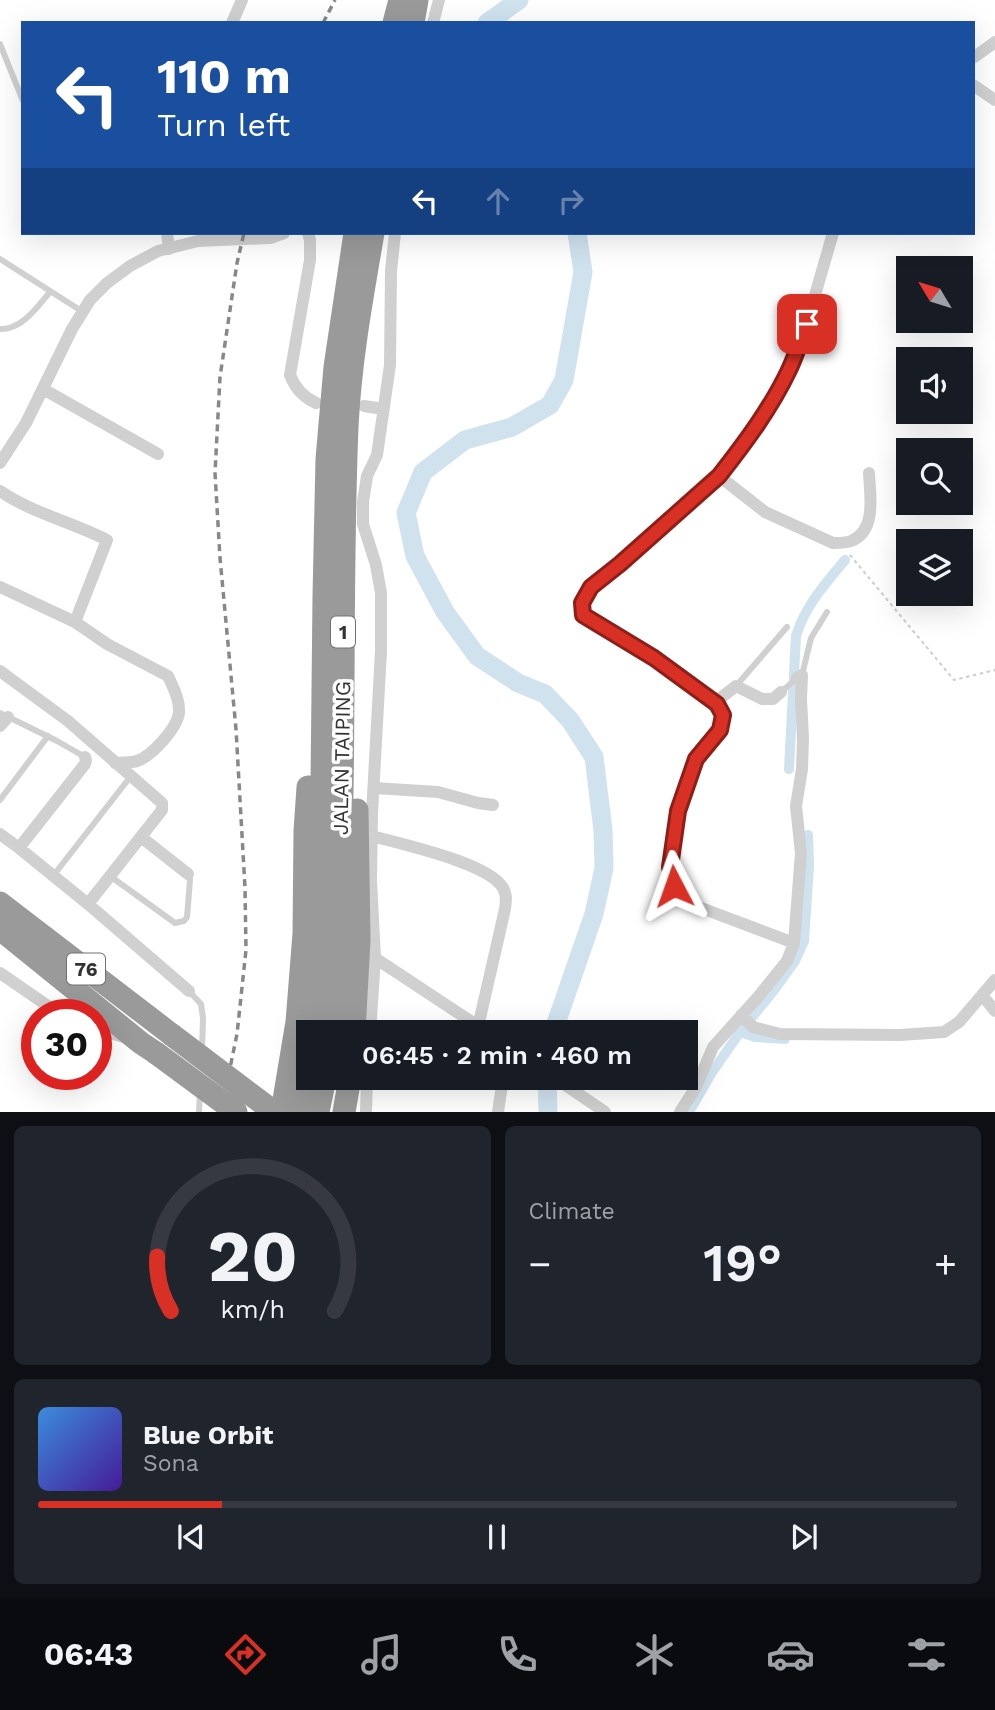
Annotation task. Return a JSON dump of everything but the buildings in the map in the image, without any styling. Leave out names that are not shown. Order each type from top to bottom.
[{"type":"highway","points":[[395,21],[400,0]]},
{"type":"highway","points":[[413,21],[417,0]]},
{"type":"highway","name":"JALAN TAIPING","points":[[315,1020],[320,972],[327,459],[335,367],[355,235]]},
{"type":"highway","name":"JALAN TAIPING","points":[[332,1020],[339,956],[341,895],[347,426],[355,342],[373,235]]},
{"type":"highway","points":[[282,1111],[297,1022],[304,934],[305,831],[315,729],[323,696]]},
{"type":"highway","points":[[343,728],[352,768],[357,810],[359,940],[355,1020]]},
{"type":"highway","name":"76","points":[[0,903],[274,1111]]},
{"type":"highway","name":"76","points":[[0,929],[148,1048],[236,1111]]},
{"type":"highway","points":[[298,1111],[303,1090]]},
{"type":"highway","points":[[318,1111],[322,1090]]},
{"type":"highway","points":[[344,1111],[349,1090]]},
{"type":"highway","points":[[353,1090],[356,1111]]},
{"type":"street","points":[[233,21],[242,0]]},
{"type":"street","points":[[434,21],[439,0]]},
{"type":"street","points":[[975,57],[995,42]]},
{"type":"street","points":[[975,86],[995,100]]},
{"type":"street","points":[[167,235],[169,248]]},
{"type":"street","points":[[0,463],[26,423],[72,329],[90,300],[107,283],[130,266],[158,251],[198,241],[277,235]]},
{"type":"street","points":[[309,235],[310,260],[290,375],[299,391],[316,403]]},
{"type":"street","points":[[371,1020],[375,958],[372,836],[381,651],[381,593],[376,565],[363,524],[363,513],[367,476],[377,454],[390,365],[391,271],[395,235]]},
{"type":"street","points":[[794,943],[696,906],[674,886],[670,867],[678,811],[696,759],[720,730],[723,715],[717,704],[654,658],[583,615],[582,603],[591,587],[719,476],[772,401],[790,368],[807,324],[831,235]]},
{"type":"street","points":[[43,389],[158,454]]},
{"type":"street","points":[[364,405],[383,409]]},
{"type":"street","points":[[719,476],[765,512],[833,543],[842,543],[859,537],[867,526],[871,509],[869,473]]},
{"type":"street","points":[[0,491],[34,510],[107,540],[75,622]]},
{"type":"street","points":[[0,587],[75,622],[107,644],[168,676],[178,701],[176,724],[152,752],[137,762],[116,763]]},
{"type":"street","points":[[0,671],[68,721],[162,803],[163,806],[141,837],[88,904]]},
{"type":"street","points":[[680,1111],[696,1087],[713,1047],[746,1020],[758,997],[787,961],[794,943],[801,853],[796,806],[802,769],[803,738],[799,677]]},
{"type":"street","points":[[717,704],[736,686],[762,699],[773,699],[781,692]]},
{"type":"street","points":[[19,848],[85,764],[85,757]]},
{"type":"street","points":[[374,788],[438,792],[493,805]]},
{"type":"street","points":[[0,834],[88,904],[189,991]]},
{"type":"street","points":[[372,836],[456,860],[484,873],[502,886],[506,895],[505,909],[485,1020]]},
{"type":"street","points":[[141,837],[187,874]]},
{"type":"street","points":[[375,958],[468,1020]]},
{"type":"street","points":[[0,973],[38,999]]},
{"type":"street","points":[[746,1020],[780,1034],[900,1035],[944,1032],[959,1022],[995,980]]},
{"type":"street","points":[[982,995],[995,1011]]},
{"type":"street","points":[[112,1035],[148,1048]]},
{"type":"street","points":[[366,1111],[367,1090]]},
{"type":"street","points":[[498,1111],[501,1090]]},
{"type":"street","points":[[574,1090],[605,1111]]},
{"type":"lane","points":[[0,44],[21,97]]},
{"type":"lane","points":[[0,260],[83,312]]},
{"type":"lane","points":[[0,329],[6,330],[28,318],[50,292]]},
{"type":"lane","points":[[781,692],[799,677],[811,638],[828,611]]},
{"type":"lane","points":[[736,686],[787,627]]},
{"type":"lane","points":[[3,719],[48,736],[85,757]]},
{"type":"lane","points":[[0,800],[48,736]]},
{"type":"lane","points":[[52,876],[131,776]]},
{"type":"lane","points":[[110,876],[174,923],[179,923],[187,917],[190,880],[187,874]]},
{"type":"lane","points":[[189,991],[201,1004],[201,1070]]},
{"type":"lane","points":[[198,1111],[201,1083]]},
{"type":"path","points":[[842,543],[954,680],[995,670]]},
{"type":"waterway","points":[[490,21],[519,0]]},
{"type":"waterway","points":[[557,1020],[594,914],[604,868],[603,830],[594,757],[570,720],[545,694],[518,683],[477,656],[445,612],[415,556],[406,513],[423,472],[465,440],[512,427],[550,405],[564,380],[583,272],[577,235]]},
{"type":"waterway","points":[[789,769],[796,636],[810,605],[845,560]]},
{"type":"waterway","points":[[689,1112],[740,1032],[795,961],[804,941],[809,866],[808,835]]},
{"type":"waterway","points":[[740,1032],[755,1037],[785,1039]]},
{"type":"waterway","points":[[547,1090],[548,1112]]},
{"type":"railway","points":[[324,21],[335,0]]},
{"type":"railway","points":[[221,1112],[237,1034],[246,950],[236,729],[215,473],[220,377],[244,235]]},
{"type":"route","points":[[674,886],[670,867],[678,811],[696,759],[720,730],[723,715],[717,704],[654,658],[583,615],[582,603],[591,587],[719,476],[772,401],[790,368],[807,324]]}]
